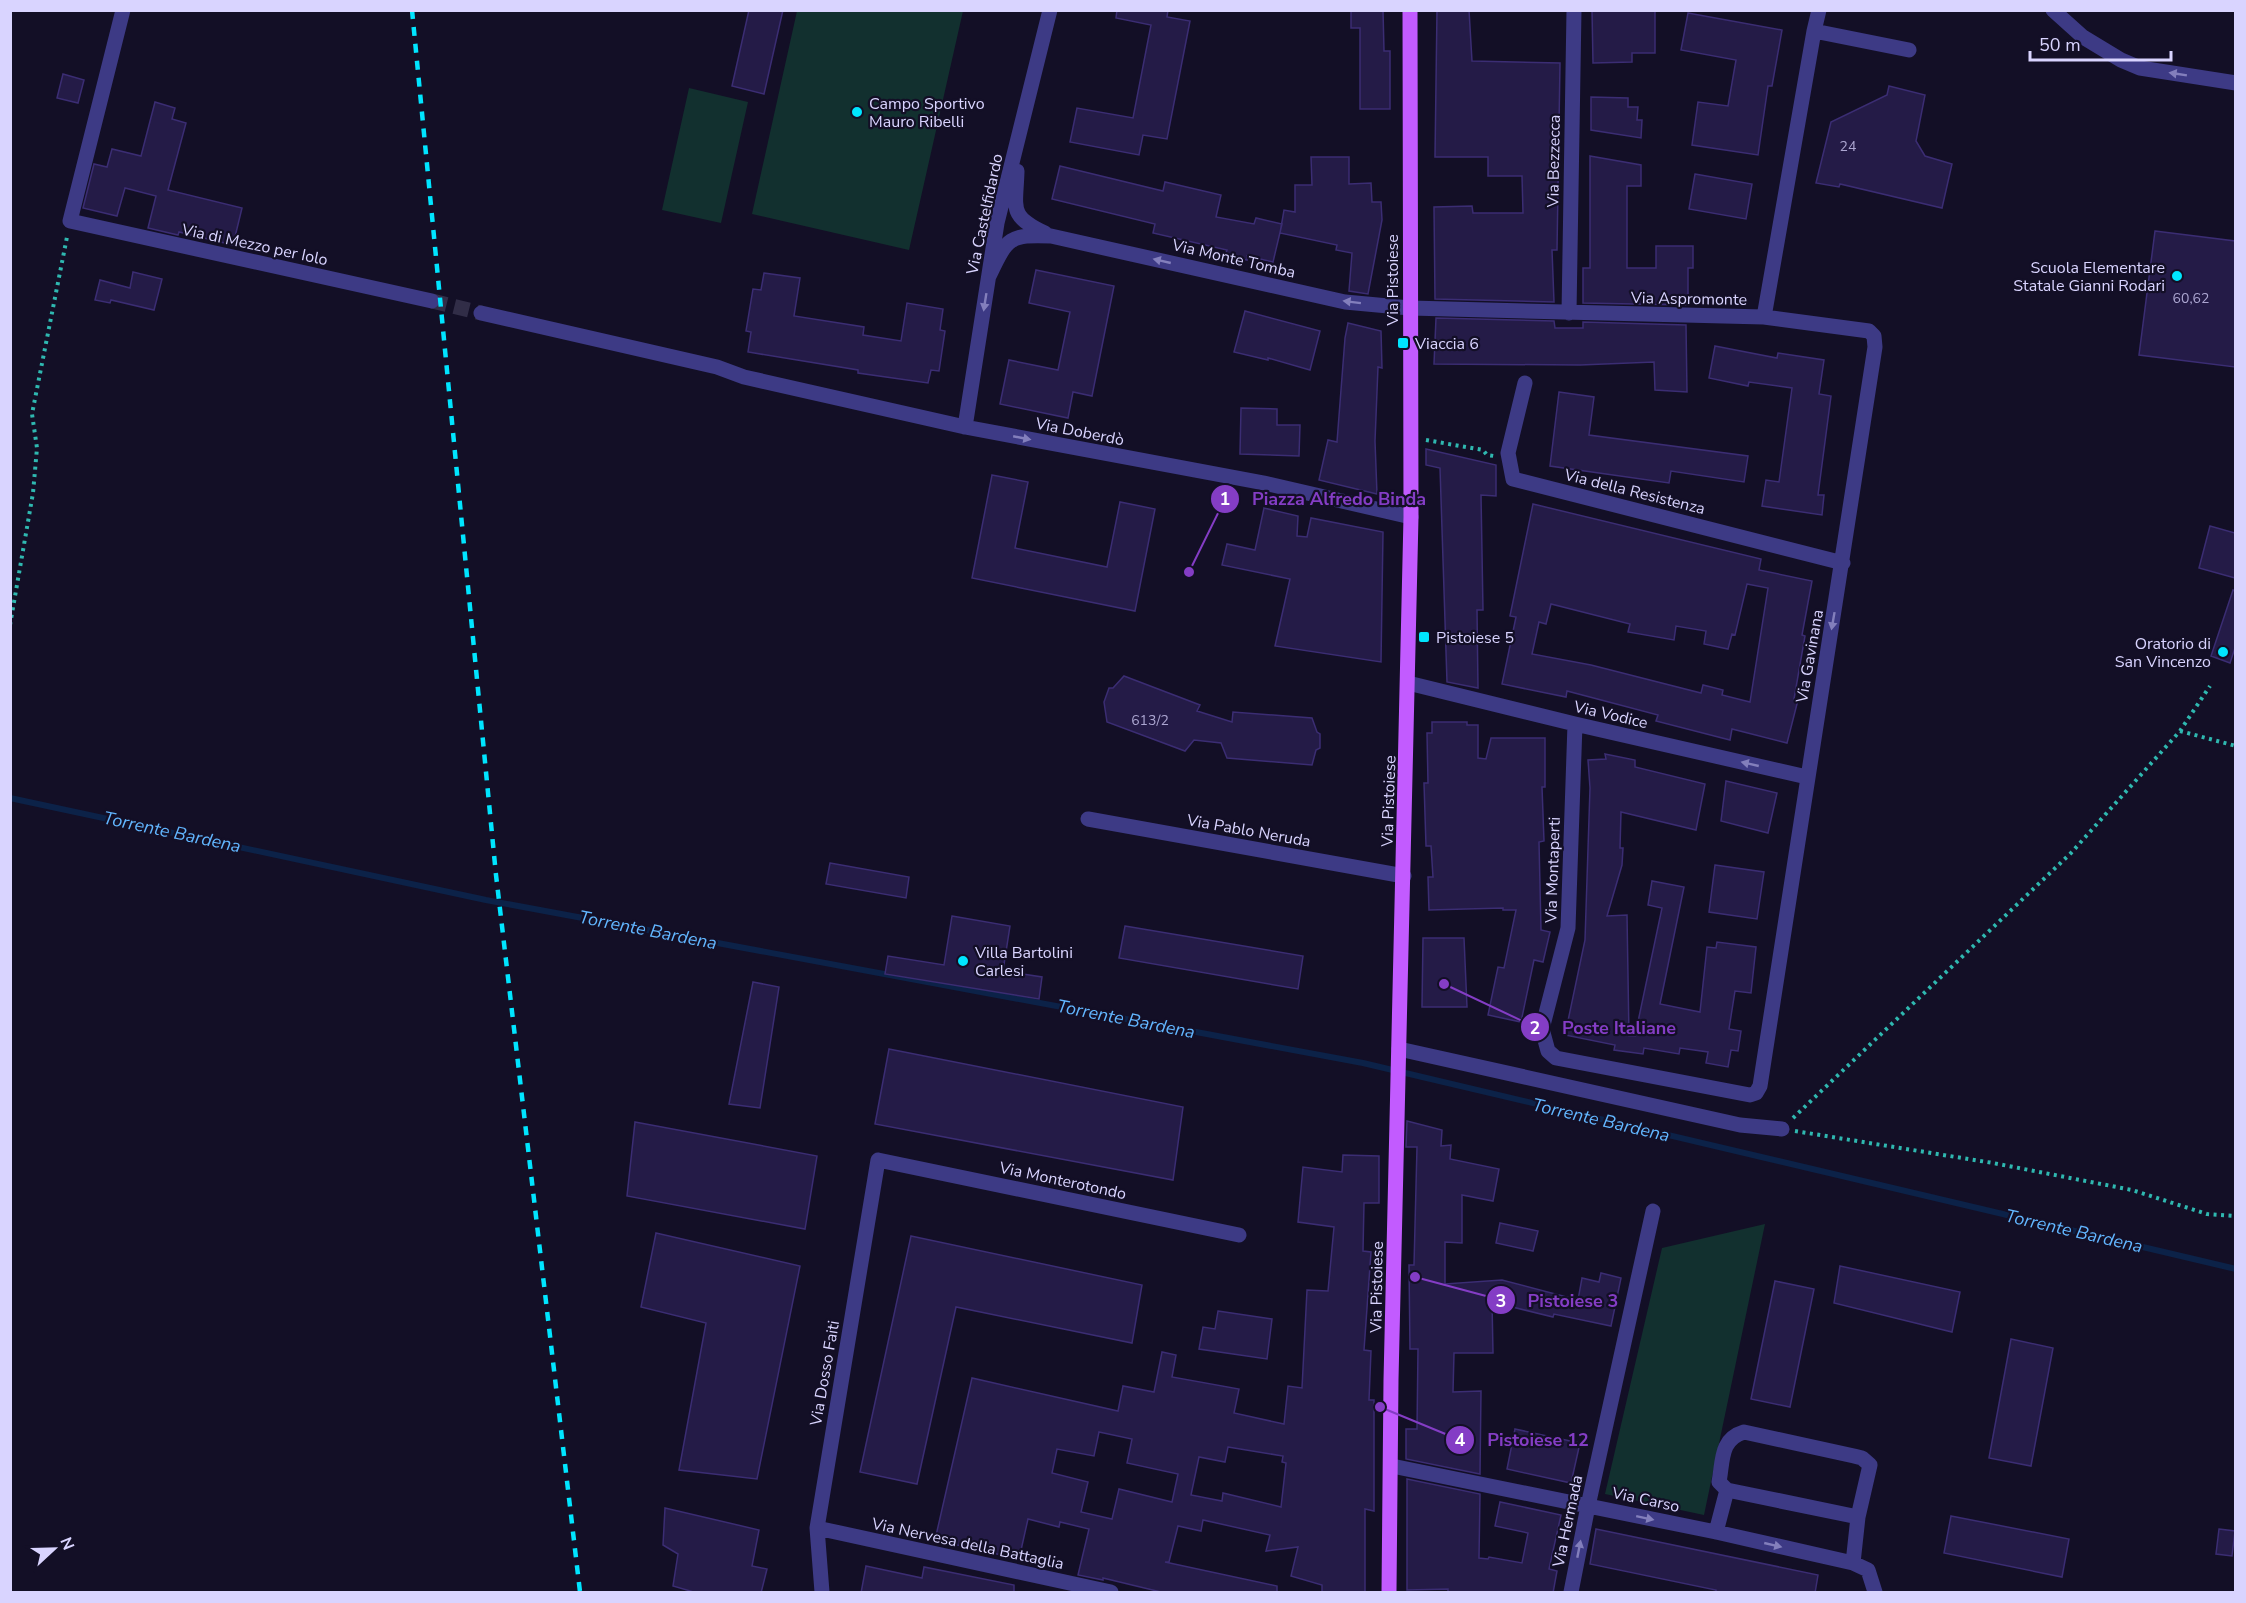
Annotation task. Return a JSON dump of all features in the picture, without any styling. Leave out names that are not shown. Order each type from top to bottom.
[{"type":"main road","name":"Via Pistoiese","points":[[1389,1593],[1392,1466],[1391,1380],[1411,517],[1410,10]]},
{"type":"street","points":[[70,221],[123,10]]},
{"type":"street","name":"Via Castelfidardo","points":[[965,428],[997,224],[1050,10]]},
{"type":"street","name":"Via Bezzecca","points":[[1569,313],[1574,10]]},
{"type":"street","name":"Via Aspromonte","points":[[1410,308],[1764,317],[1819,10]]},
{"type":"street","points":[[2053,10],[2083,37],[2121,60],[2140,68],[2235,83]]},
{"type":"street","points":[[1814,31],[1909,50]]},
{"type":"street","name":"Via Monte Tomba","points":[[1017,142],[1017,211],[1023,222],[1051,236]]},
{"type":"street","name":"Via di Mezzo per Iolo","points":[[70,221],[432,302]]},
{"type":"street","name":"Via Monte Tomba","points":[[989,276],[1007,244],[1026,234],[1051,236],[1345,302],[1410,308]]},
{"type":"street","name":"Via Doberdò","points":[[481,313],[717,367],[742,384],[1264,483],[1411,517]]},
{"type":"street","name":"Via Gavinana","points":[[1756,1093],[1760,1086],[1875,347],[1874,336],[1862,329],[1764,317]]},
{"type":"street","points":[[1509,460],[1508,453],[1525,383]]},
{"type":"street","name":"Via della Resistenza","points":[[1509,460],[1514,479],[1843,563]]},
{"type":"street","name":"Via Vodice","points":[[1408,683],[1807,777]]},
{"type":"street","name":"Via Montaperti","points":[[1575,724],[1568,928],[1542,1029],[1548,1051],[1556,1058],[1750,1095],[1756,1093]]},
{"type":"street","name":"Via Pablo Neruda","points":[[1088,819],[1404,876]]},
{"type":"street","points":[[1399,1056],[1740,1125],[1782,1129]]},
{"type":"street","name":"Via Monterotondo","points":[[879,1160],[1239,1235]]},
{"type":"street","name":"Via Dosso Faiti","points":[[822,1593],[817,1528],[879,1160]]},
{"type":"street","name":"Via Hermada","points":[[1571,1593],[1653,1211]]},
{"type":"street","points":[[1858,1517],[1727,1490],[1719,1482],[1725,1446],[1733,1435],[1744,1432],[1862,1458],[1870,1465],[1858,1517],[1853,1563],[1868,1570],[1875,1593]]},
{"type":"street","name":"Via Carso","points":[[1392,1466],[1716,1532],[1853,1563]]},
{"type":"street","points":[[1716,1532],[1727,1490]]},
{"type":"street","name":"Via Nervesa della Battaglia","points":[[817,1528],[1111,1593]]},
{"type":"path","points":[[10,625],[33,493],[37,448],[32,414],[70,221]]},
{"type":"path","points":[[1411,438],[1483,450],[1487,455],[1509,460]]},
{"type":"path","points":[[1782,1129],[2071,853],[2180,731],[2210,686]]},
{"type":"path","points":[[2180,731],[2235,746]]},
{"type":"path","points":[[1782,1129],[1994,1162],[2132,1190],[2207,1215],[2235,1216]]},
{"type":"green space","name":"Campo Sportivo Mauro Ribelli","points":[[797,11],[963,11],[909,250],[752,214]]},
{"type":"green space","points":[[689,88],[748,102],[721,223],[662,210]]},
{"type":"green space","points":[[1765,1224],[1704,1515],[1605,1494],[1662,1248]]},
{"type":"building","points":[[749,10],[783,10],[764,94],[732,86]]},
{"type":"building","points":[[1117,10],[1168,10],[1167,17],[1190,21],[1167,139],[1143,135],[1139,155],[1070,142],[1077,108],[1133,118],[1151,25],[1116,18]]},
{"type":"building","points":[[1351,10],[1383,10],[1384,51],[1390,51],[1390,109],[1360,109],[1360,28],[1351,28]]},
{"type":"building","points":[[1437,10],[1469,10],[1472,61],[1560,63],[1557,250],[1552,250],[1554,302],[1435,299],[1434,207],[1472,206],[1473,213],[1523,213],[1522,176],[1488,176],[1488,157],[1435,157]]},
{"type":"building","points":[[1592,10],[1655,10],[1655,53],[1632,53],[1632,62],[1593,63]]},
{"type":"building","points":[[1688,13],[1782,30],[1772,86],[1768,86],[1758,155],[1692,145],[1698,102],[1728,106],[1736,60],[1681,50]]},
{"type":"building","points":[[63,74],[84,80],[78,103],[57,98]]},
{"type":"building","points":[[1889,86],[1925,95],[1916,141],[1925,156],[1952,164],[1942,208],[1840,184],[1839,187],[1816,183],[1831,122],[1887,95]]},
{"type":"building","points":[[1591,97],[1628,98],[1628,107],[1638,107],[1637,120],[1642,120],[1641,138],[1591,130]]},
{"type":"building","points":[[155,102],[175,108],[172,119],[186,123],[168,190],[242,208],[233,245],[179,232],[178,235],[148,228],[156,196],[125,188],[117,216],[83,208],[94,164],[107,167],[112,149],[141,156]]},
{"type":"building","points":[[1590,156],[1641,165],[1641,186],[1627,186],[1627,268],[1656,268],[1656,246],[1693,246],[1693,268],[1688,268],[1688,303],[1686,305],[1583,303],[1583,268],[1590,268]]},
{"type":"building","points":[[1311,157],[1349,157],[1349,184],[1371,183],[1372,202],[1381,202],[1382,220],[1368,294],[1349,291],[1352,253],[1336,250],[1337,245],[1280,233],[1284,210],[1295,212],[1295,185],[1312,185]]},
{"type":"building","points":[[1060,166],[1163,191],[1165,182],[1221,195],[1216,217],[1254,224],[1256,218],[1282,224],[1273,262],[1247,256],[1247,260],[1225,256],[1227,250],[1153,233],[1155,224],[1052,199]]},
{"type":"building","points":[[1695,174],[1752,184],[1746,219],[1689,209]]},
{"type":"building","points":[[2155,231],[2235,241],[2235,367],[2139,355]]},
{"type":"building","points":[[1036,270],[1114,286],[1092,396],[1073,392],[1068,418],[1000,404],[1009,360],[1058,370],[1070,312],[1029,303]]},
{"type":"building","points":[[133,272],[162,279],[154,310],[111,300],[110,303],[95,300],[100,280],[130,288]]},
{"type":"building","points":[[764,273],[800,278],[794,316],[864,327],[863,335],[901,341],[907,303],[943,309],[940,330],[945,331],[939,371],[931,370],[928,383],[858,373],[858,370],[748,352],[751,332],[746,331],[753,289],[761,290]]},
{"type":"building","points":[[1245,311],[1320,331],[1310,370],[1268,358],[1268,360],[1234,352]]},
{"type":"building","points":[[1436,318],[1554,321],[1555,328],[1583,328],[1583,322],[1686,325],[1687,392],[1655,390],[1654,362],[1580,365],[1434,364]]},
{"type":"building","points":[[1348,323],[1381,331],[1382,368],[1378,367],[1375,441],[1377,494],[1319,480],[1328,440],[1337,442]]},
{"type":"building","points":[[1715,346],[1777,358],[1778,353],[1824,360],[1819,394],[1831,396],[1818,495],[1824,495],[1822,515],[1762,506],[1766,480],[1779,482],[1792,388],[1749,382],[1748,386],[1709,378]]},
{"type":"building","points":[[1559,392],[1594,397],[1589,435],[1748,456],[1744,482],[1671,471],[1669,483],[1550,466]]},
{"type":"building","points":[[1241,408],[1277,409],[1277,425],[1300,425],[1299,456],[1240,454]]},
{"type":"building","points":[[1426,449],[1496,465],[1496,496],[1481,495],[1483,610],[1477,610],[1478,688],[1447,682],[1440,468],[1426,465]]},
{"type":"building","points":[[992,475],[1028,482],[1015,548],[1107,567],[1120,502],[1155,509],[1135,611],[972,578]]},
{"type":"building","points":[[1533,504],[1761,559],[1759,570],[1812,581],[1794,699],[1798,700],[1787,743],[1732,729],[1730,740],[1656,721],[1658,715],[1567,691],[1566,697],[1502,684],[1516,617],[1510,616]],"holes":[[[1747,584],[1768,588],[1750,702],[1722,695],[1723,690],[1703,685],[1701,693],[1591,665],[1532,654],[1539,622],[1546,624],[1551,604],[1630,624],[1628,632],[1674,640],[1676,626],[1706,631],[1704,644],[1728,649],[1732,634],[1735,635]]]},
{"type":"building","points":[[1264,508],[1298,516],[1297,536],[1307,537],[1311,518],[1383,532],[1381,662],[1275,646],[1290,579],[1222,565],[1227,544],[1255,550]]},
{"type":"building","points":[[2210,526],[2235,533],[2235,578],[2199,568]]},
{"type":"building","points":[[2233,590],[2235,591],[2235,648],[2230,663],[2211,656]]},
{"type":"building","points":[[1124,676],[1200,705],[1197,711],[1232,722],[1233,712],[1312,718],[1320,734],[1320,748],[1316,750],[1312,765],[1227,758],[1221,743],[1194,740],[1185,751],[1107,722],[1104,702],[1109,688],[1113,688]]},
{"type":"building","points":[[1432,722],[1467,722],[1467,725],[1478,725],[1478,758],[1486,759],[1491,738],[1545,738],[1545,787],[1542,787],[1544,841],[1539,842],[1541,930],[1550,932],[1543,962],[1534,960],[1521,1022],[1488,1015],[1498,967],[1504,968],[1516,910],[1503,910],[1503,908],[1429,910],[1428,877],[1433,877],[1431,846],[1426,846],[1424,783],[1428,783],[1427,733],[1432,733]]},
{"type":"building","points":[[1605,754],[1635,760],[1635,767],[1705,784],[1696,830],[1621,812],[1622,865],[1607,916],[1627,915],[1629,1036],[1635,1036],[1662,908],[1648,905],[1652,881],[1684,887],[1660,1004],[1700,1012],[1707,947],[1716,948],[1717,942],[1756,947],[1751,993],[1735,991],[1729,1029],[1741,1031],[1738,1051],[1731,1050],[1728,1067],[1706,1063],[1708,1052],[1680,1048],[1679,1054],[1644,1048],[1643,1054],[1614,1050],[1615,1045],[1565,1035],[1585,940],[1590,788],[1588,760],[1606,759]]},
{"type":"building","points":[[1726,781],[1777,793],[1768,833],[1721,821]]},
{"type":"building","points":[[830,863],[909,877],[906,898],[826,884]]},
{"type":"building","points":[[1715,865],[1764,872],[1757,919],[1709,912]]},
{"type":"building","name":"Villa Bartolini Carlesi","points":[[952,916],[1010,926],[1003,971],[1042,977],[1039,999],[885,974],[888,956],[944,965]]},
{"type":"building","points":[[1125,926],[1303,956],[1298,989],[1119,958]]},
{"type":"building","points":[[1423,938],[1464,938],[1467,1007],[1422,1007]]},
{"type":"building","points":[[753,982],[779,987],[760,1108],[729,1104]]},
{"type":"building","points":[[889,1049],[1183,1107],[1173,1180],[875,1124]]},
{"type":"building","points":[[1407,1121],[1442,1130],[1441,1146],[1451,1145],[1450,1159],[1499,1169],[1493,1201],[1462,1195],[1462,1243],[1445,1242],[1445,1284],[1502,1280],[1578,1300],[1582,1278],[1599,1282],[1601,1273],[1621,1278],[1611,1326],[1554,1314],[1553,1317],[1492,1302],[1493,1353],[1454,1353],[1453,1392],[1481,1391],[1480,1474],[1406,1459],[1406,1429],[1417,1429],[1418,1349],[1410,1349],[1409,1265],[1414,1265],[1417,1147],[1406,1147]]},
{"type":"building","points":[[635,1122],[817,1156],[805,1229],[627,1196]]},
{"type":"building","points":[[1343,1155],[1379,1156],[1379,1203],[1364,1203],[1363,1251],[1371,1252],[1364,1350],[1371,1351],[1369,1400],[1374,1400],[1374,1511],[1365,1509],[1365,1593],[1322,1593],[1322,1585],[1291,1576],[1298,1547],[1266,1551],[1270,1535],[1203,1520],[1201,1531],[1178,1526],[1169,1562],[1165,1562],[1277,1586],[1277,1593],[1165,1593],[1103,1578],[1103,1580],[1078,1575],[1089,1529],[1060,1522],[1059,1527],[1028,1519],[1019,1559],[935,1540],[972,1378],[1118,1411],[1123,1386],[1154,1392],[1162,1352],[1176,1355],[1172,1377],[1239,1389],[1234,1413],[1284,1424],[1288,1386],[1302,1388],[1307,1290],[1328,1291],[1334,1227],[1298,1222],[1303,1167],[1342,1172]],"holes":[[[1099,1432],[1132,1439],[1127,1463],[1178,1474],[1172,1502],[1119,1489],[1112,1519],[1081,1512],[1088,1482],[1052,1473],[1057,1449],[1094,1456]],[[1228,1447],[1283,1456],[1282,1462],[1286,1463],[1281,1507],[1223,1493],[1222,1501],[1191,1495],[1199,1457],[1225,1462]]]},
{"type":"building","points":[[1500,1223],[1538,1231],[1533,1251],[1496,1243]]},
{"type":"building","points":[[656,1233],[800,1266],[757,1479],[679,1470],[706,1323],[641,1307]]},
{"type":"building","points":[[911,1236],[1142,1285],[1132,1343],[956,1307],[917,1484],[860,1472]]},
{"type":"building","points":[[1840,1266],[1960,1292],[1952,1332],[1834,1303]]},
{"type":"building","points":[[1775,1281],[1814,1289],[1790,1407],[1751,1399]]},
{"type":"building","points":[[1218,1311],[1272,1319],[1267,1359],[1199,1349],[1203,1327],[1215,1329]]},
{"type":"building","points":[[2011,1339],[2053,1348],[2031,1466],[1989,1458]]},
{"type":"building","points":[[1515,1429],[1580,1443],[1571,1483],[1507,1469]]},
{"type":"building","points":[[1407,1479],[1480,1494],[1479,1558],[1488,1559],[1489,1557],[1522,1563],[1528,1533],[1495,1526],[1500,1502],[1561,1515],[1549,1569],[1557,1571],[1553,1593],[1448,1593],[1448,1589],[1407,1590]]},
{"type":"building","points":[[665,1508],[759,1530],[752,1566],[767,1569],[761,1593],[697,1593],[673,1586],[678,1554],[663,1545]]},
{"type":"building","points":[[1951,1516],[2069,1539],[2062,1577],[1944,1553]]},
{"type":"building","points":[[1596,1529],[1818,1575],[1815,1593],[1716,1593],[1716,1590],[1590,1564]]},
{"type":"building","points":[[2219,1529],[2235,1531],[2232,1556],[2216,1554]]},
{"type":"building","points":[[866,1566],[922,1578],[924,1567],[1014,1585],[1014,1593],[861,1593]]},
{"type":"waterway","name":"Torrente Bardena","points":[[10,798],[486,900],[1363,1063],[2236,1269]]},
{"type":"tunnel","points":[[432,301],[481,313]]},
{"type":"railway","points":[[412,10],[496,875],[580,1592]]},
{"type":"place","name":"Campo Sportivo Mauro Ribelli","points":[[857,112]]},
{"type":"place","name":"Scuola Elementare Statale Gianni Rodari","points":[[2177,276]]},
{"type":"place","name":"Viaccia 6","points":[[1403,343]]},
{"type":"place","name":"Piazza Alfredo Binda","points":[[1189,572]]},
{"type":"place","name":"Pistoiese 5","points":[[1424,637]]},
{"type":"place","name":"Oratorio di San Vincenzo","points":[[2223,652]]},
{"type":"place","name":"Villa Bartolini Carlesi","points":[[963,961]]},
{"type":"place","name":"Poste Italiane","points":[[1444,984]]},
{"type":"place","name":"Pistoiese 3","points":[[1415,1277]]},
{"type":"place","name":"Pistoiese 12","points":[[1380,1407]]}]
